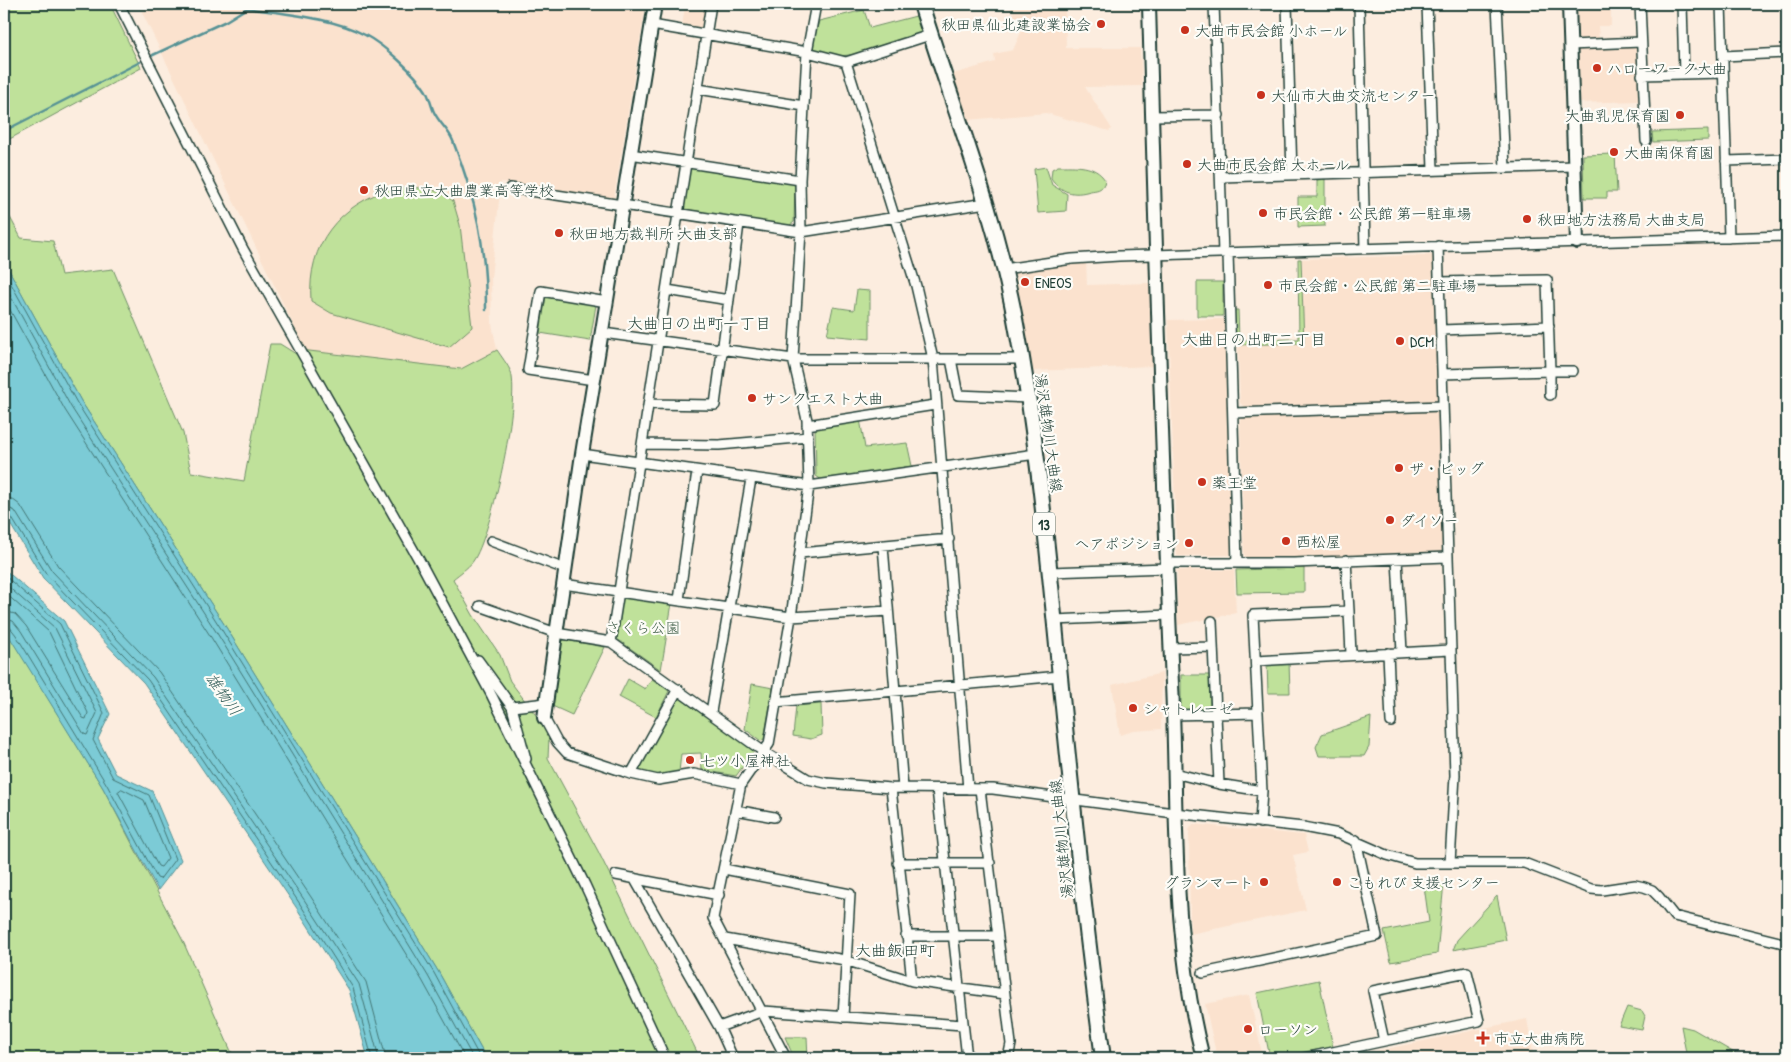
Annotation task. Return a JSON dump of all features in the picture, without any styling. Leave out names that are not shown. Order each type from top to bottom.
[{"type":"main road","name":"湯沢雄物川大曲線","points":[[920,4],[986,203],[1004,269],[1029,398],[1050,572],[1091,968],[1103,1058]]},
{"type":"street","points":[[119,4],[244,249],[385,500],[526,764],[665,1058]]},
{"type":"street","points":[[655,4],[582,454],[544,718],[557,742],[566,752],[631,774],[658,780],[694,774],[741,784]]},
{"type":"street","points":[[611,642],[668,290],[711,4]]},
{"type":"street","points":[[786,1058],[714,918],[741,784],[769,744],[791,617],[809,486],[808,425],[793,359],[801,232],[800,180],[807,52],[816,4]]},
{"type":"street","points":[[1148,4],[1173,715],[1174,813],[1181,949],[1191,1014],[1203,1058]]},
{"type":"street","points":[[1214,4],[1234,413],[1238,564]]},
{"type":"street","points":[[1287,4],[1292,175]]},
{"type":"street","points":[[1359,4],[1365,248]]},
{"type":"street","points":[[1428,4],[1433,170]]},
{"type":"street","points":[[1497,4],[1505,168]]},
{"type":"street","points":[[1569,4],[1577,242]]},
{"type":"street","points":[[1640,4],[1646,141]]},
{"type":"street","points":[[1682,4],[1684,74]]},
{"type":"street","points":[[1721,4],[1729,238]]},
{"type":"street","points":[[652,24],[807,52],[846,62],[930,35]]},
{"type":"street","points":[[1570,45],[1641,42]]},
{"type":"street","points":[[1723,56],[1787,53]]},
{"type":"street","points":[[846,62],[896,216],[916,286],[933,359],[935,404],[943,467],[968,789]]},
{"type":"street","points":[[1642,75],[1723,73]]},
{"type":"street","points":[[698,89],[804,106]]},
{"type":"street","points":[[1152,116],[1219,115]]},
{"type":"street","points":[[630,154],[800,180]]},
{"type":"street","points":[[1726,161],[1787,159]]},
{"type":"street","points":[[1221,177],[1574,166]]},
{"type":"street","points":[[510,188],[623,203],[739,224],[801,232],[986,203]]},
{"type":"street","points":[[649,404],[715,405],[739,224]]},
{"type":"street","points":[[1004,269],[1072,259],[1156,255],[1787,236]]},
{"type":"street","points":[[1438,246],[1455,776],[1450,863]]},
{"type":"street","points":[[1440,282],[1547,280],[1550,395]]},
{"type":"street","points":[[668,290],[729,300]]},
{"type":"street","points":[[594,380],[528,370],[541,291],[607,302]]},
{"type":"street","points":[[1441,330],[1549,326]]},
{"type":"street","points":[[603,333],[793,359],[1022,359]]},
{"type":"street","points":[[951,359],[958,395],[1029,398]]},
{"type":"street","points":[[1442,374],[1573,371]]},
{"type":"street","points":[[808,425],[935,404]]},
{"type":"street","points":[[1234,413],[1443,406]]},
{"type":"street","points":[[643,444],[719,445],[808,438]]},
{"type":"street","points":[[582,454],[640,464],[809,486],[1036,454]]},
{"type":"street","points":[[678,600],[697,471]]},
{"type":"street","points":[[710,712],[751,479]]},
{"type":"street","points":[[800,553],[949,539]]},
{"type":"street","points":[[491,541],[565,569]]},
{"type":"street","points":[[883,546],[903,788]]},
{"type":"street","points":[[1050,572],[1167,566],[1447,557]]},
{"type":"street","points":[[1397,559],[1402,652]]},
{"type":"street","points":[[1346,560],[1351,654]]},
{"type":"street","points":[[563,584],[791,617],[888,611]]},
{"type":"street","points":[[480,606],[556,633],[611,642],[764,752],[808,779],[826,783],[890,788],[968,789],[1073,799],[1322,830],[1356,840],[1400,860],[1415,863],[1511,861],[1540,868],[1591,889],[1635,885],[1644,887],[1652,890],[1674,916],[1787,944]]},
{"type":"street","points":[[1260,823],[1262,791],[1253,615],[1348,611]]},
{"type":"street","points":[[1054,620],[1169,615]]},
{"type":"street","points":[[1212,621],[1219,784]]},
{"type":"street","points":[[464,646],[512,707],[524,744],[526,764]]},
{"type":"street","points":[[1170,648],[1213,647]]},
{"type":"street","points":[[1256,661],[1351,654],[1450,650]]},
{"type":"street","points":[[1388,652],[1391,722]]},
{"type":"street","points":[[775,702],[1060,676]]},
{"type":"street","points":[[631,774],[678,689]]},
{"type":"street","points":[[512,707],[546,703]]},
{"type":"street","points":[[1173,715],[1216,715],[1258,712]]},
{"type":"street","points":[[1174,772],[1219,784],[1262,791]]},
{"type":"street","points":[[890,788],[912,981]]},
{"type":"street","points":[[937,789],[967,1058]]},
{"type":"street","points":[[980,790],[1011,1044],[1008,1058]]},
{"type":"street","points":[[736,810],[774,817]]},
{"type":"street","points":[[1204,973],[1377,936],[1356,840]]},
{"type":"street","points":[[898,863],[990,863]]},
{"type":"street","points":[[724,869],[850,894],[843,1017]]},
{"type":"street","points":[[616,876],[719,895]]},
{"type":"street","points":[[634,878],[719,1028],[733,1058]]},
{"type":"street","points":[[906,936],[997,936]]},
{"type":"street","points":[[725,939],[845,960],[912,981],[1005,994]]},
{"type":"street","points":[[1305,1058],[1479,1021],[1467,972],[1372,991],[1384,1041]]},
{"type":"street","points":[[719,1028],[763,1011],[964,1025]]},
{"type":"shaded area","name":"秋田県立大曲農業高等学校","points":[[138,4],[646,4],[614,198],[501,182],[491,278],[492,324],[497,350],[461,369],[306,351]]},
{"type":"shaded area","points":[[679,4],[708,4],[704,28],[701,30],[682,27],[685,5]]},
{"type":"shaded area","points":[[1009,4],[1065,4],[1066,48],[1140,48],[1142,86],[1085,87],[1112,129],[1109,131],[1046,113],[967,120],[950,75],[995,62],[994,54],[1013,50],[1022,30]]},
{"type":"shaded area","points":[[1575,4],[1611,4],[1611,26],[1598,26],[1599,42],[1576,42]]},
{"type":"shaded area","points":[[1638,46],[1639,101],[1579,103],[1577,48]]},
{"type":"shaded area","points":[[1435,255],[1439,401],[1245,407],[1240,403],[1238,345],[1303,343],[1301,259]]},
{"type":"shaded area","points":[[1086,261],[1087,285],[1150,283],[1152,366],[1033,371],[1014,271]]},
{"type":"shaded area","points":[[1225,319],[1233,555],[1177,556],[1168,320]]},
{"type":"shaded area","points":[[1439,410],[1444,555],[1250,560],[1244,555],[1240,421],[1245,416]]},
{"type":"shaded area","points":[[1177,570],[1234,570],[1236,613],[1178,625]]},
{"type":"shaded area","points":[[1162,673],[1161,729],[1134,731],[1120,735],[1112,685]]},
{"type":"shaded area","points":[[1193,824],[1304,835],[1308,852],[1293,855],[1306,910],[1190,934],[1189,830]]},
{"type":"shaded area","points":[[1249,995],[1263,1058],[1217,1058],[1205,1004]]},
{"type":"shaded area","name":"市立大曲病院","points":[[1527,1019],[1534,1058],[1344,1058]]},
{"type":"green space","points":[[4,4],[110,4],[141,68],[4,142]]},
{"type":"green space","points":[[864,10],[870,28],[916,16],[923,35],[882,48],[851,55],[836,56],[823,53],[812,47],[819,21]]},
{"type":"green space","points":[[1708,130],[1708,140],[1653,142],[1652,132]]},
{"type":"green space","points":[[1615,154],[1617,192],[1607,192],[1607,198],[1584,198],[1583,155]]},
{"type":"green space","points":[[690,166],[795,182],[794,222],[789,226],[684,209]]},
{"type":"green space","points":[[1058,166],[1078,166],[1096,171],[1105,180],[1104,184],[1097,190],[1079,193],[1068,192],[1059,187],[1051,178],[1052,169]]},
{"type":"green space","points":[[1046,167],[1052,185],[1067,194],[1066,211],[1038,213],[1034,169]]},
{"type":"green space","points":[[1325,179],[1325,226],[1298,227],[1298,197],[1317,197],[1317,180]]},
{"type":"green space","points":[[393,188],[425,188],[440,192],[453,201],[460,225],[472,327],[449,347],[331,313],[311,301],[311,280],[315,261],[321,244],[330,229],[342,216],[357,205],[374,195]]},
{"type":"green space","points":[[4,206],[21,238],[53,241],[61,275],[113,269],[183,433],[191,472],[244,481],[270,344],[280,344],[296,354],[301,350],[461,369],[497,350],[511,372],[513,388],[512,410],[503,466],[482,543],[473,561],[453,579],[473,615],[500,655],[510,681],[538,718],[549,737],[548,758],[598,851],[700,1058],[486,1058],[438,971],[386,886],[224,624],[81,401],[4,261]]},
{"type":"green space","points":[[1298,259],[1301,259],[1304,343],[1235,345],[1234,310],[1238,310],[1239,340],[1299,339]]},
{"type":"green space","points":[[1197,282],[1223,282],[1223,316],[1197,316]]},
{"type":"green space","points":[[857,290],[870,291],[870,339],[827,335],[833,307],[854,310]]},
{"type":"green space","points":[[546,296],[596,305],[590,341],[540,333]]},
{"type":"green space","points":[[860,419],[865,448],[907,443],[912,466],[822,480],[816,476],[815,426]]},
{"type":"green space","points":[[1304,568],[1304,592],[1237,593],[1236,570]]},
{"type":"green space","name":"さくら公園","points":[[623,596],[672,603],[661,670],[617,639]]},
{"type":"green space","points":[[4,627],[103,788],[182,939],[234,1058],[4,1058]]},
{"type":"green space","points":[[564,640],[605,647],[572,715],[550,705],[561,642]]},
{"type":"green space","points":[[1289,662],[1290,693],[1268,693],[1267,663]]},
{"type":"green space","points":[[1181,675],[1210,675],[1210,712],[1181,712]]},
{"type":"green space","points":[[628,679],[645,689],[652,679],[669,691],[656,717],[619,697]]},
{"type":"green space","points":[[752,684],[773,688],[764,739],[761,741],[745,729]]},
{"type":"green space","points":[[679,698],[755,750],[736,776],[702,770],[701,753],[681,754],[679,772],[654,776],[635,772]]},
{"type":"green space","points":[[821,704],[822,735],[811,739],[793,736],[796,706]]},
{"type":"green space","points":[[1371,717],[1369,747],[1364,756],[1319,756],[1316,747],[1322,734]]},
{"type":"green space","points":[[1444,883],[1437,954],[1391,962],[1384,931],[1429,922],[1424,886]]},
{"type":"green space","points":[[1497,896],[1506,940],[1453,950],[1457,940]]},
{"type":"green space","points":[[1319,980],[1333,1047],[1270,1058],[1257,993]]},
{"type":"green space","points":[[1627,1007],[1642,1011],[1645,1016],[1642,1030],[1619,1026]]},
{"type":"green space","points":[[1681,1026],[1693,1029],[1743,1058],[1687,1058]]},
{"type":"green space","points":[[785,1037],[807,1037],[808,1058],[794,1058]]},
{"type":"water","name":"雄物川","points":[[4,261],[81,401],[224,624],[365,852],[438,971],[486,1058],[368,1058],[349,990],[296,907],[144,683],[43,578],[4,514]]},
{"type":"water","points":[[4,569],[64,621],[110,714],[98,739],[116,774],[152,791],[181,860],[158,890],[103,788],[4,628]]},
{"type":"waterway","points":[[153,55],[226,21],[247,8],[307,17],[337,24],[365,35],[381,45],[407,68],[421,84],[436,116],[453,141],[468,183],[478,223],[484,264],[486,310]]},
{"type":"waterway","points":[[4,131],[140,62]]},
{"type":"place","name":"秋田県仙北建設業協会","points":[[1101,24]]},
{"type":"place","name":"大曲市民会館 小ホール","points":[[1185,30]]},
{"type":"place","name":"ハローワーク大曲","points":[[1597,68]]},
{"type":"place","name":"大仙市大曲交流センター","points":[[1261,95]]},
{"type":"place","name":"大曲乳児保育園","points":[[1680,115]]},
{"type":"place","name":"大曲南保育園","points":[[1614,152]]},
{"type":"place","name":"大曲市民会館 大ホール","points":[[1187,164]]},
{"type":"place","name":"秋田県立大曲農業高等学校","points":[[364,190]]},
{"type":"place","name":"市民会館・公民館 第一駐車場","points":[[1263,213]]},
{"type":"place","name":"秋田地方法務局 大曲支局","points":[[1527,219]]},
{"type":"place","name":"秋田地方裁判所 大曲支部","points":[[559,233]]},
{"type":"place","name":"ENEOS","points":[[1025,282]]},
{"type":"place","name":"市民会館・公民館 第二駐車場","points":[[1268,285]]},
{"type":"place","name":"DCM","points":[[1400,341]]},
{"type":"place","name":"サンクエスト大曲","points":[[752,398]]},
{"type":"place","name":"ザ・ビッグ","points":[[1399,468]]},
{"type":"place","name":"薬王堂","points":[[1202,482]]},
{"type":"place","name":"ダイソー","points":[[1390,520]]},
{"type":"place","name":"西松屋","points":[[1286,541]]},
{"type":"place","name":"ヘアポジション","points":[[1189,543]]},
{"type":"place","name":"シャトレーゼ","points":[[1133,708]]},
{"type":"place","name":"七ツ小屋神社","points":[[690,760]]},
{"type":"place","name":"グランマート","points":[[1264,882]]},
{"type":"place","name":"こもれび 支援センター","points":[[1337,882]]},
{"type":"place","name":"ローソン","points":[[1248,1029]]},
{"type":"place","name":"市立大曲病院","points":[[1483,1038]]},
{"type":"district","name":"大曲日の出町一丁目","points":[[699,323]]},
{"type":"district","name":"大曲日の出町二丁目","points":[[1254,339]]},
{"type":"district","name":"大曲飯田町","points":[[895,950]]}]
